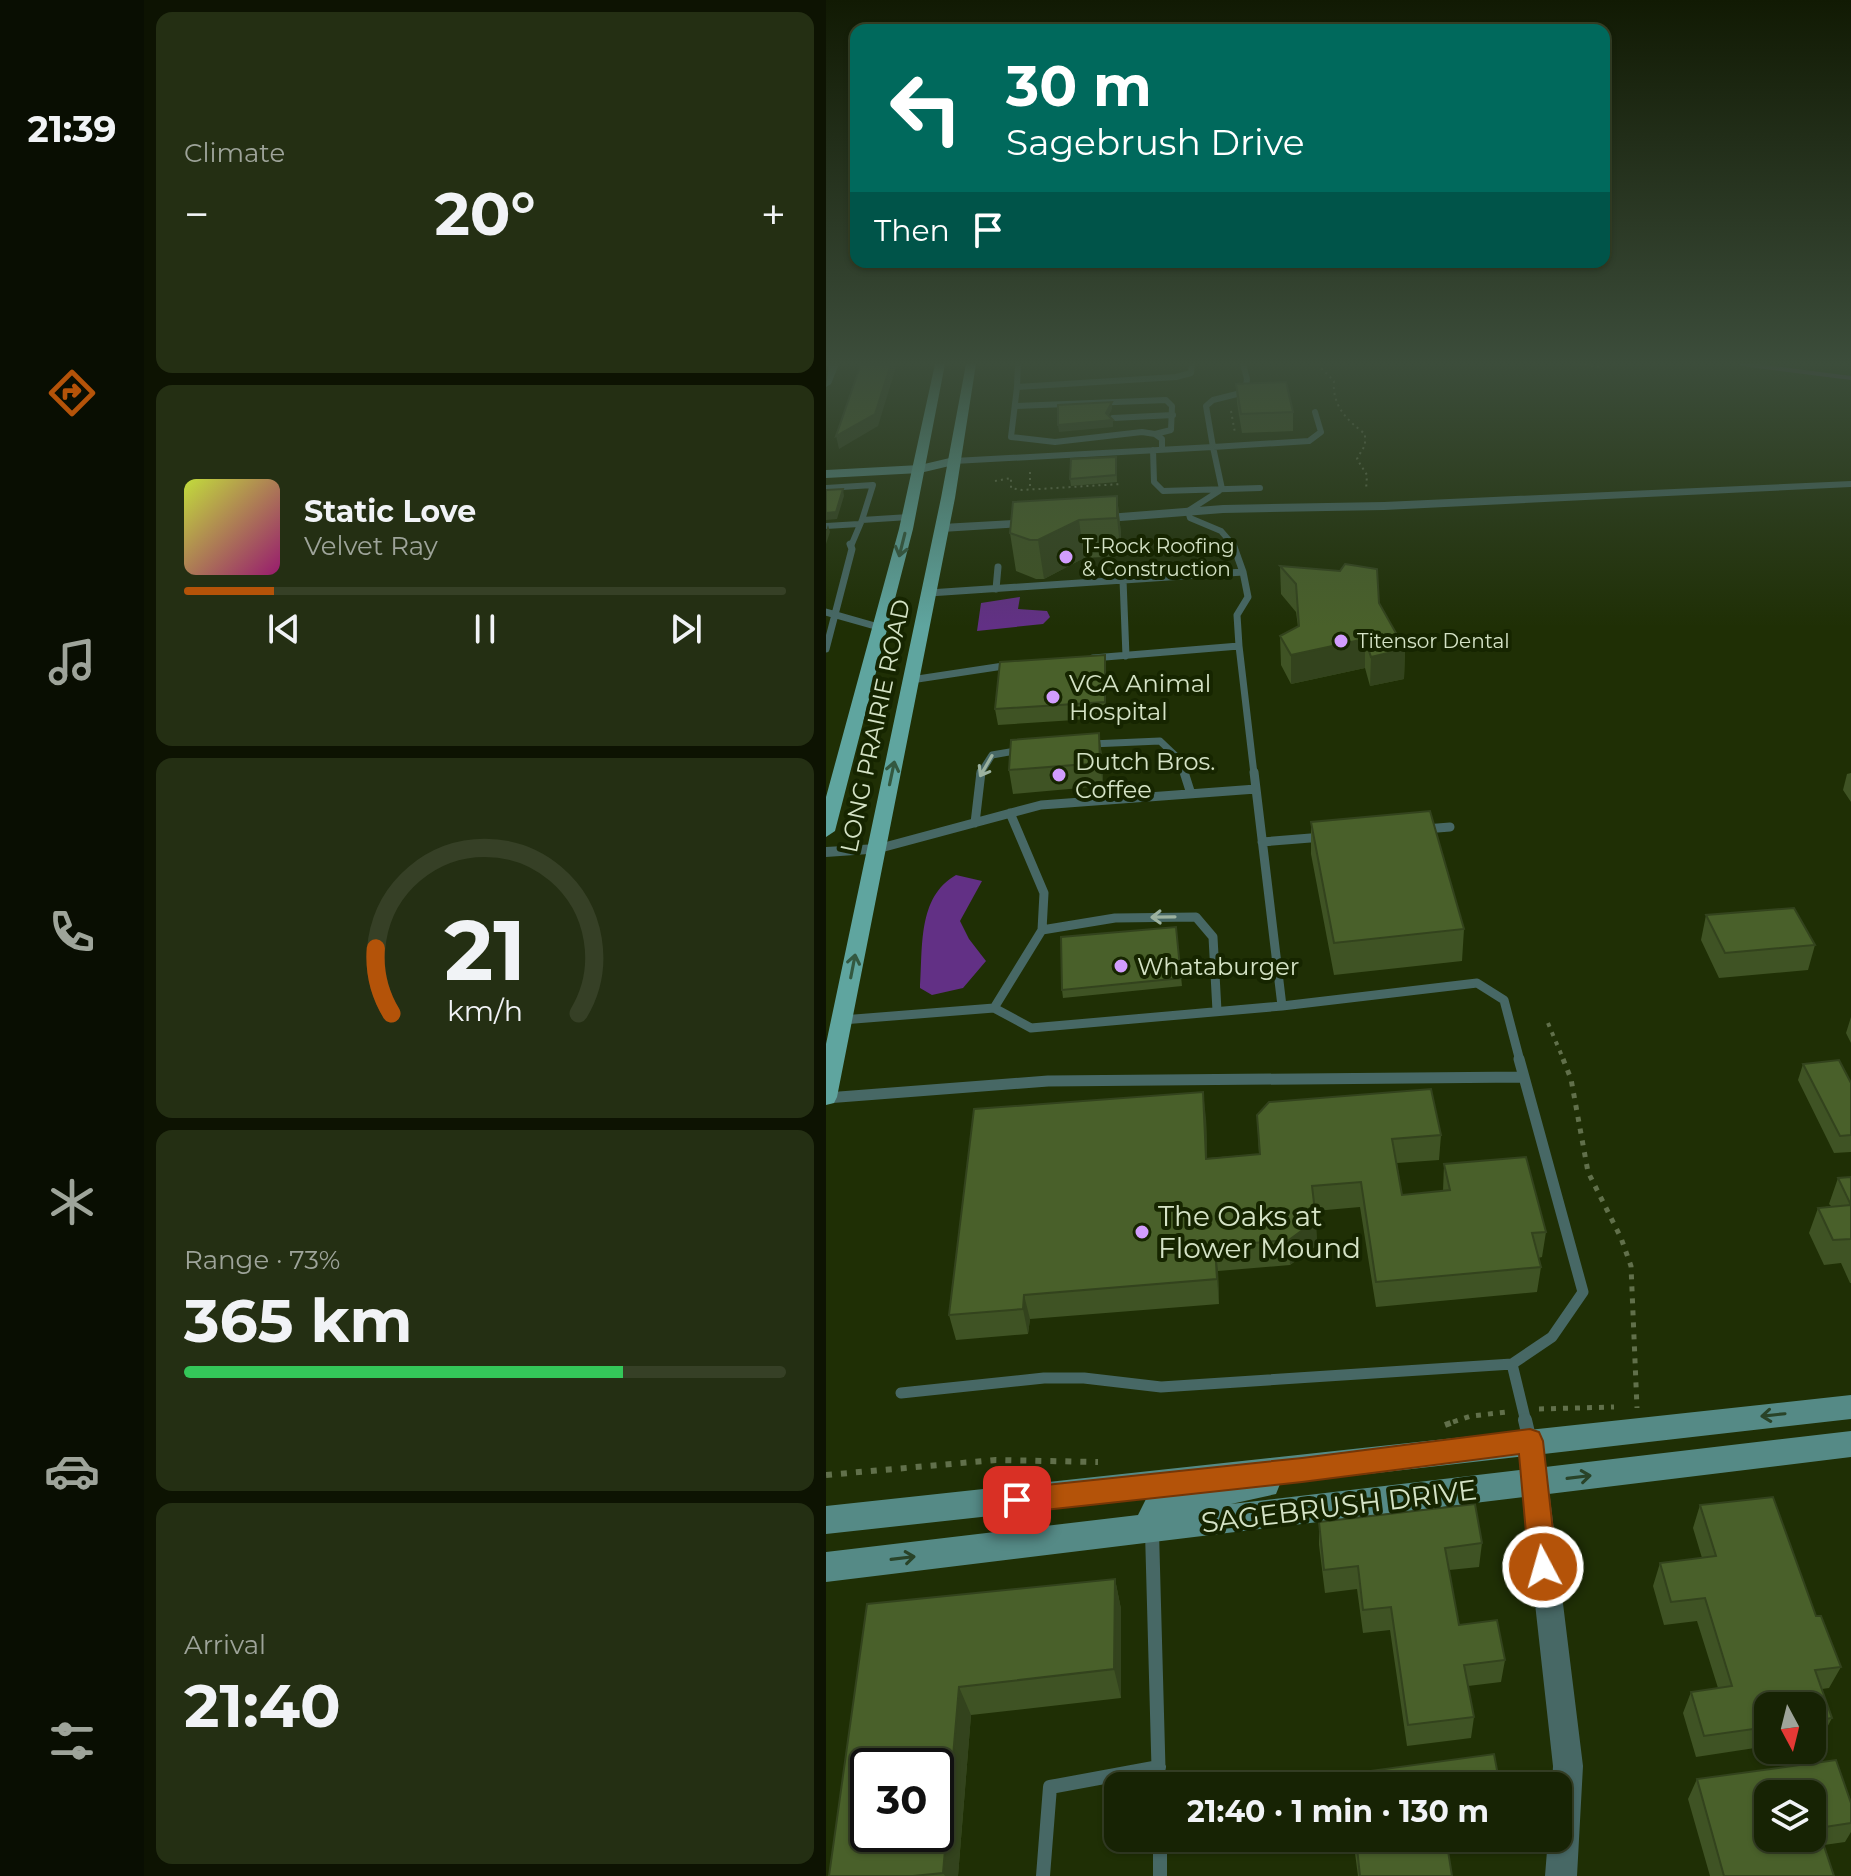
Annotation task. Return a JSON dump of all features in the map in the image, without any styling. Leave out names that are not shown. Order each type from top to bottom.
[{"type":"main road","name":"LONG PRAIRIE ROAD","points":[[826,831],[882,628],[922,452]]},
{"type":"main road","name":"LONG PRAIRIE ROAD","points":[[826,1098],[956,452]]},
{"type":"street","points":[[826,474],[954,461]]},
{"type":"street","points":[[826,463],[920,463]]},
{"type":"street","points":[[1087,519],[1309,505],[1399,506],[1851,484]]},
{"type":"street","points":[[942,528],[1047,522]]},
{"type":"street","points":[[826,852],[877,849]]},
{"type":"street","name":"SAGEBRUSH DRIVE","points":[[826,1520],[1302,1470],[1530,1441],[1851,1407]]},
{"type":"street","points":[[1530,1441],[1568,1766],[1561,1876]]},
{"type":"street","name":"SAGEBRUSH DRIVE","points":[[826,1567],[1851,1444]]},
{"type":"street","points":[[1152,1528],[1153,1511],[1167,1502],[1281,1482],[1302,1470]]},
{"type":"lane","points":[[954,461],[1125,452]]},
{"type":"lane","points":[[1153,452],[1154,482],[1163,491],[1260,488]]},
{"type":"lane","points":[[1214,452],[1222,489]]},
{"type":"lane","points":[[826,488],[873,485],[850,543],[852,549],[826,649]]},
{"type":"lane","points":[[1222,489],[1188,511],[1190,518],[1223,529],[1233,539],[1248,597],[1237,615],[1239,646],[1282,1006]]},
{"type":"lane","points":[[826,526],[909,517]]},
{"type":"lane","points":[[996,589],[998,567]]},
{"type":"lane","points":[[929,593],[1243,572]]},
{"type":"lane","points":[[1123,580],[1126,656]]},
{"type":"lane","points":[[826,612],[882,628]]},
{"type":"lane","points":[[1076,659],[1239,646]]},
{"type":"lane","points":[[911,680],[1019,664]]},
{"type":"lane","points":[[1087,745],[1160,741],[1180,760],[1191,794]]},
{"type":"lane","points":[[975,823],[979,775],[992,755],[1030,749]]},
{"type":"lane","points":[[877,849],[1041,805],[1256,789]]},
{"type":"lane","points":[[994,1008],[1042,930],[1044,893],[1010,813]]},
{"type":"lane","points":[[1419,829],[1450,827]]},
{"type":"lane","points":[[1262,842],[1341,836]]},
{"type":"lane","points":[[1042,930],[1115,918],[1196,917],[1213,937],[1217,1011]]},
{"type":"lane","points":[[842,1020],[994,1008],[1031,1028],[1282,1006],[1477,983],[1504,1000],[1583,1292],[1552,1337],[1512,1364],[1161,1387],[1084,1378],[1044,1378],[901,1393]]},
{"type":"lane","points":[[826,1098],[1048,1081],[1524,1077]]},
{"type":"lane","points":[[1512,1364],[1530,1441]]},
{"type":"lane","points":[[1152,1528],[1159,1772]]},
{"type":"lane","points":[[1043,1876],[1050,1787],[1159,1767]]},
{"type":"lane","points":[[1160,1852],[1160,1876]]},
{"type":"path","points":[[1361,452],[1357,459],[1367,475],[1367,492]]},
{"type":"path","points":[[1030,466],[1030,489]]},
{"type":"path","points":[[995,481],[1011,478],[1011,488],[1030,489],[1121,484]]},
{"type":"path","points":[[1548,1023],[1571,1079],[1588,1172],[1621,1238],[1631,1266],[1637,1408]]},
{"type":"path","points":[[1435,1426],[1471,1416],[1523,1411],[1596,1406],[1649,1407]]},
{"type":"path","points":[[826,1475],[1021,1458],[1110,1462]]},
{"type":"shaded area","points":[[1020,597],[1018,609],[1047,611],[1050,617],[1043,624],[977,631],[981,603]]},
{"type":"shaded area","points":[[956,875],[982,881],[960,921],[986,961],[963,988],[932,995],[920,988],[924,925],[934,896]]},
{"type":"building","points":[[1116,457],[1116,475],[1070,479],[1071,459]]},
{"type":"building","points":[[843,489],[836,512],[826,513],[826,490]]},
{"type":"building","points":[[1117,496],[1117,518],[1079,520],[1038,540],[1010,533],[1013,502]]},
{"type":"building","points":[[1345,564],[1377,569],[1379,603],[1405,649],[1371,657],[1365,639],[1291,655],[1280,636],[1299,626],[1296,584],[1280,566],[1340,571]]},
{"type":"building","name":"VCA Animal Hospital","points":[[1105,655],[1105,702],[995,709],[1000,662]]},
{"type":"building","points":[[1099,733],[1100,763],[1009,770],[1011,740]]},
{"type":"building","points":[[1430,811],[1464,929],[1334,943],[1311,822]]},
{"type":"building","points":[[1794,908],[1815,945],[1725,953],[1706,915]]},
{"type":"building","name":"Whataburger","points":[[1176,927],[1181,978],[1062,990],[1061,937]]},
{"type":"building","points":[[1839,1060],[1851,1083],[1851,1135],[1840,1136],[1803,1064]]},
{"type":"building","name":"The Oaks at Flower Mound","points":[[1431,1089],[1441,1135],[1392,1139],[1402,1195],[1450,1190],[1444,1164],[1526,1157],[1546,1232],[1532,1233],[1541,1267],[1376,1282],[1361,1182],[1312,1186],[1316,1220],[1289,1240],[1215,1246],[1217,1279],[1024,1295],[1023,1309],[949,1315],[974,1109],[1203,1092],[1206,1159],[1260,1154],[1257,1115],[1269,1102]]},
{"type":"building","points":[[1851,1177],[1851,1205],[1838,1178]]},
{"type":"building","points":[[1851,1205],[1851,1239],[1833,1240],[1818,1208]]},
{"type":"building","points":[[1773,1497],[1816,1616],[1821,1616],[1841,1667],[1815,1670],[1823,1692],[1754,1692],[1754,1729],[1704,1736],[1691,1692],[1732,1686],[1705,1598],[1671,1602],[1660,1563],[1716,1556],[1700,1505]]},
{"type":"building","points":[[1475,1504],[1482,1543],[1445,1548],[1459,1625],[1497,1620],[1505,1660],[1464,1665],[1474,1717],[1408,1725],[1391,1607],[1363,1610],[1358,1566],[1324,1570],[1319,1522]]},
{"type":"building","points":[[1115,1579],[1114,1669],[959,1687],[954,1748],[850,1748],[850,1852],[945,1852],[943,1873],[829,1876],[867,1604]]},
{"type":"building","points":[[1826,1701],[1832,1718],[1826,1719]]},
{"type":"building","points":[[1494,1754],[1497,1772],[1363,1772]]},
{"type":"building","points":[[1836,1760],[1851,1803],[1851,1823],[1826,1827],[1826,1780],[1754,1780],[1754,1852],[1826,1852],[1834,1876],[1724,1876],[1697,1779],[1826,1764],[1826,1761]]},
{"type":"building","points":[[1357,1852],[1448,1852],[1452,1876],[1360,1876]]},
{"type":"place","name":"T-Rock Roofing & Construction","points":[[1066,557]]},
{"type":"place","name":"Titensor Dental","points":[[1341,641]]},
{"type":"place","name":"VCA Animal Hospital","points":[[1053,697]]},
{"type":"place","name":"Dutch Bros. Coffee","points":[[1059,775]]},
{"type":"place","name":"Whataburger","points":[[1121,966]]},
{"type":"place","name":"The Oaks at Flower Mound","points":[[1142,1232]]},
{"type":"route","points":[[1017,1500],[1302,1470],[1530,1441],[1543,1567]]}]
